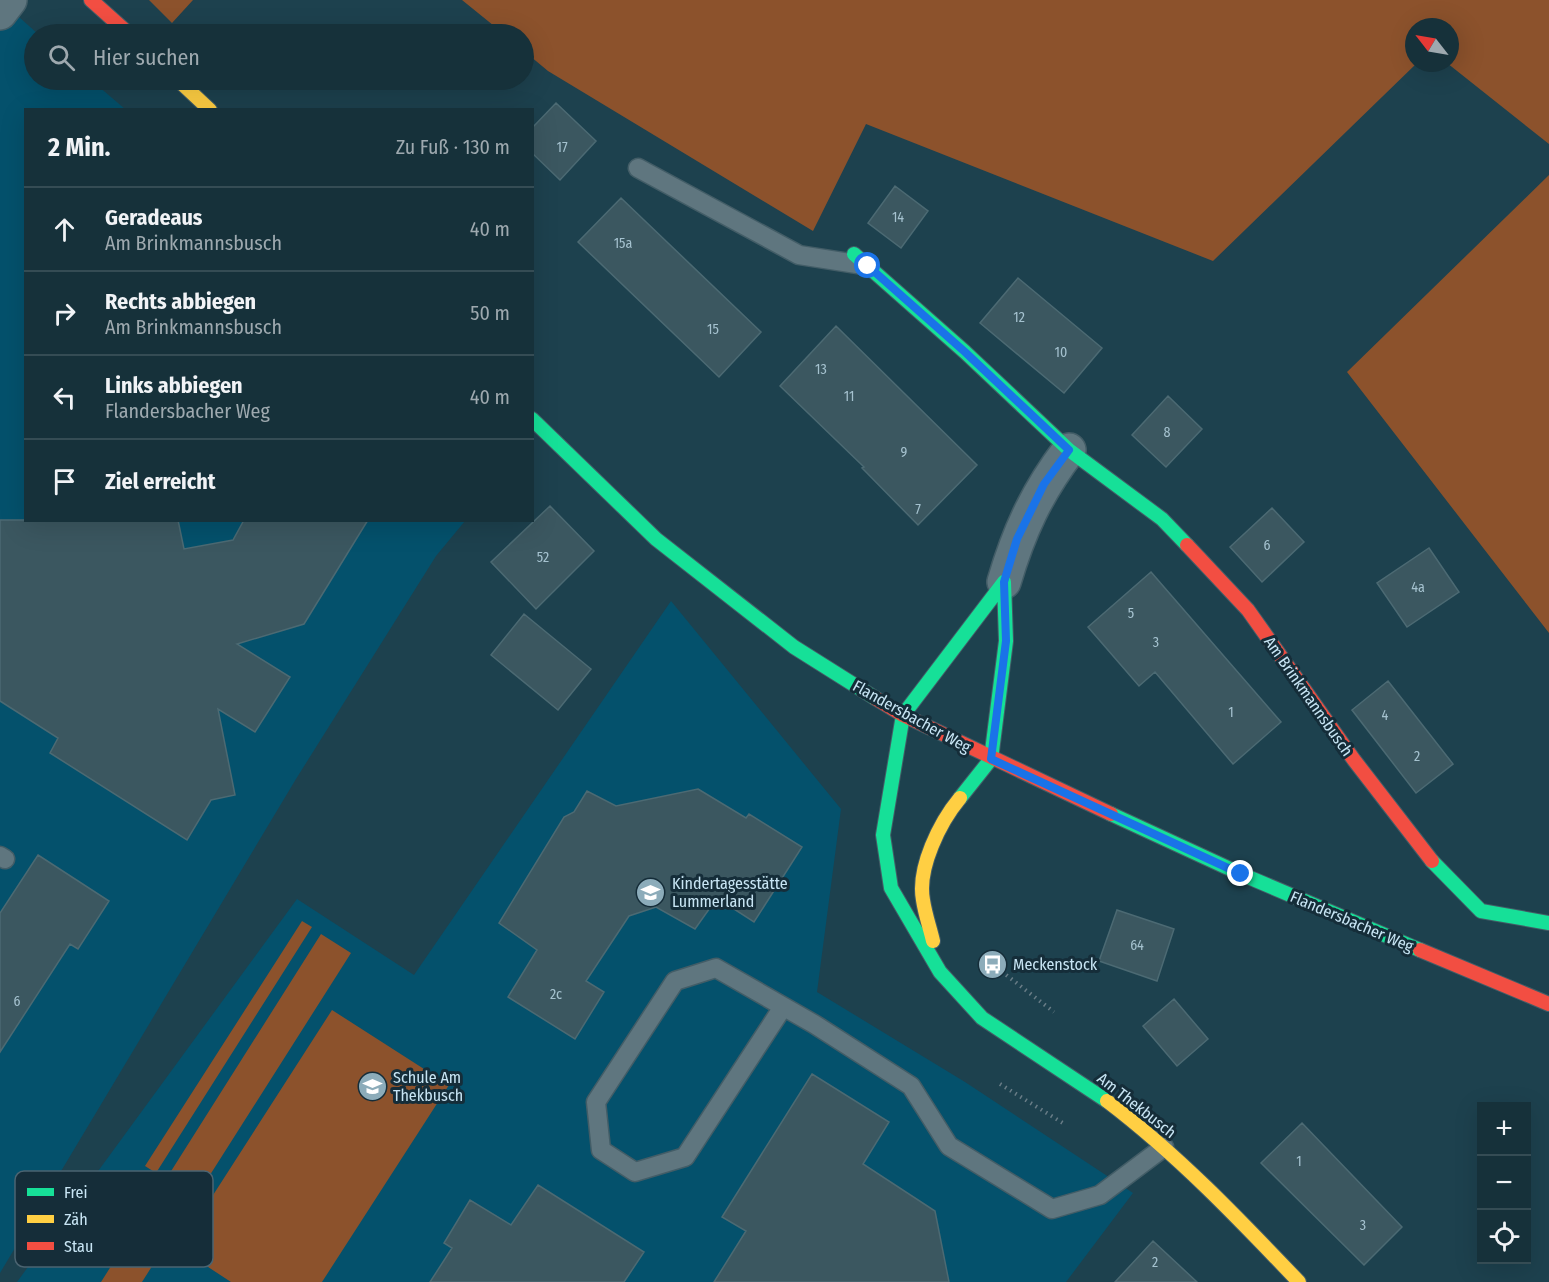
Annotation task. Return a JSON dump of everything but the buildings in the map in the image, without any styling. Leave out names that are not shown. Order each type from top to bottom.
[{"type":"street","points":[[0,13],[10,0]]},
{"type":"street","points":[[91,0],[118,24]]},
{"type":"street","points":[[189,90],[208,108]]},
{"type":"street","name":"Am Brinkmannsbusch","points":[[854,254],[965,352],[1069,450],[1162,519],[1248,610],[1354,760],[1447,878],[1481,911],[1549,923]]},
{"type":"street","name":"Flandersbacher Weg","points":[[534,421],[656,539],[794,647],[903,715],[991,759],[1241,874],[1549,1004]]},
{"type":"street","points":[[991,759],[1006,641],[1004,582],[1017,539],[1040,493],[1069,450]]},
{"type":"street","points":[[903,715],[941,669],[968,628],[1004,582]]},
{"type":"street","name":"Am Thekbusch","points":[[903,715],[883,835],[891,888],[940,972],[982,1018],[1091,1089],[1164,1147],[1207,1185],[1299,1282]]},
{"type":"street","name":"Am Thekbusch","points":[[940,972],[922,898],[928,854],[946,815],[991,759]]},
{"type":"lane","points":[[638,168],[800,255],[868,266]]},
{"type":"lane","points":[[783,1006],[685,1157],[635,1172],[601,1150],[596,1102],[675,981],[716,968],[783,1006],[911,1086],[950,1146],[1052,1209],[1100,1195],[1164,1147]]},
{"type":"path","points":[[992,964],[1054,1012]]},
{"type":"path","points":[[1000,1084],[1066,1125]]},
{"type":"shaded area","points":[[0,0],[27,24],[24,24],[24,90],[103,90],[124,108],[24,108],[24,522],[464,522],[436,556],[296,779],[61,1171],[15,1171],[15,1248],[0,1273]]},
{"type":"shaded area","points":[[149,0],[193,0],[172,23]]},
{"type":"shaded area","points":[[462,0],[1549,0],[1549,144],[1458,72],[1459,18],[1405,18],[1405,72],[1408,72],[1213,261],[866,124],[813,231],[548,71],[534,59],[534,24],[492,24]]},
{"type":"shaded area","points":[[1549,175],[1549,633],[1347,372]]},
{"type":"shaded area","name":"Schule Am Thekbusch","points":[[671,601],[841,809],[817,992],[965,1082],[1133,1193],[1066,1282],[17,1282],[28,1267],[213,1267],[213,1171],[98,1171],[297,899],[414,975]]},
{"type":"shaded area","points":[[302,921],[312,927],[157,1171],[145,1166]]},
{"type":"shaded area","points":[[321,934],[351,953],[213,1171],[171,1171]]},
{"type":"shaded area","points":[[332,1010],[449,1085],[322,1282],[231,1282],[208,1267],[213,1267],[213,1195]]},
{"type":"shaded area","points":[[110,1267],[152,1267],[142,1282],[101,1282]]},
{"type":"traffic: fast","points":[[854,254],[965,352],[1069,450],[1162,519],[1187,545]]},
{"type":"traffic: fast","points":[[534,421],[656,539],[794,647],[875,698]]},
{"type":"traffic: fast","points":[[903,715],[1004,582],[1006,641],[991,759],[960,798]]},
{"type":"traffic: fast","points":[[903,715],[883,835],[891,888],[940,972],[982,1018],[1107,1101]]},
{"type":"traffic: fast","points":[[1111,814],[1241,874],[1420,950]]},
{"type":"traffic: fast","points":[[1432,861],[1481,911],[1549,923]]},
{"type":"traffic: slow","points":[[189,90],[208,108]]},
{"type":"traffic: slow","points":[[933,941],[923,900],[923,874],[938,832],[960,798]]},
{"type":"traffic: slow","points":[[1107,1101],[1183,1165],[1299,1282]]},
{"type":"traffic: jam","points":[[91,0],[118,24]]},
{"type":"traffic: jam","points":[[1187,545],[1248,610],[1354,760],[1432,861]]},
{"type":"traffic: jam","points":[[875,698],[903,715],[1111,814]]},
{"type":"traffic: jam","points":[[1420,950],[1549,1004]]},
{"type":"place","name":"Kindertagesstätte Lummerland","points":[[651,892]]},
{"type":"place","name":"Meckenstock","points":[[992,964]]},
{"type":"place","name":"Schule Am Thekbusch","points":[[372,1086]]},
{"type":"route","points":[[868,266],[965,352],[1069,450],[1044,484],[1017,539],[1004,582],[1006,641],[991,759],[1241,874]]}]
